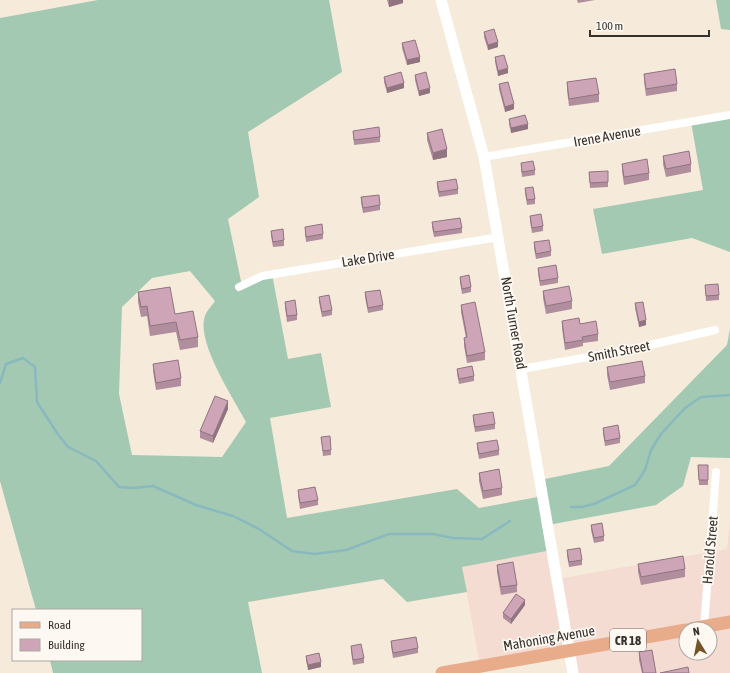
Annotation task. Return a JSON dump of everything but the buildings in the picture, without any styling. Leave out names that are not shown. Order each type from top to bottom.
[{"type":"main road","points":[[718,624],[730,622]]},
{"type":"main road","name":"Mahoning Avenue","points":[[442,673],[678,631]]},
{"type":"street","name":"North Turner Road","points":[[441,0],[484,157],[522,369],[573,673]]},
{"type":"street","name":"Irene Avenue","points":[[484,157],[730,115]]},
{"type":"street","name":"Lake Drive","points":[[240,287],[262,276],[499,237]]},
{"type":"street","name":"Smith Street","points":[[522,369],[637,348],[715,330]]},
{"type":"street","name":"Harold Street","points":[[704,621],[716,472]]},
{"type":"shaded area","points":[[730,521],[730,673],[573,673],[570,651],[480,666],[462,567],[552,550],[557,579],[727,549]]},
{"type":"green space","points":[[98,0],[329,0],[342,72],[248,132],[259,197],[228,219],[242,286],[272,274],[288,359],[321,353],[331,407],[270,418],[287,518],[457,489],[479,508],[543,496],[540,480],[609,466],[727,345],[730,329],[730,458],[691,457],[683,486],[656,505],[548,525],[552,550],[462,567],[467,592],[407,602],[383,579],[248,602],[262,673],[53,673],[50,661],[142,661],[142,609],[36,609],[0,481],[0,18]],"holes":[[[190,271],[215,301],[207,312],[204,320],[204,331],[207,344],[218,372],[246,422],[222,457],[132,455],[119,394],[122,307],[152,278]]]},
{"type":"green space","points":[[716,0],[730,0],[730,30],[721,29]]},
{"type":"green space","points":[[730,115],[730,252],[692,238],[602,254],[593,209],[703,190],[691,122]]},
{"type":"waterway","points":[[0,383],[6,364],[23,358],[35,367],[37,402],[57,433],[68,447],[96,461],[119,487],[134,488],[153,486],[196,505],[233,516],[259,529],[292,551],[315,554],[346,550],[389,534],[433,534],[453,538],[482,539],[510,521]]},
{"type":"waterway","points":[[571,507],[582,507],[594,504],[635,485],[645,470],[651,450],[661,434],[685,408],[701,397],[730,395]]}]
